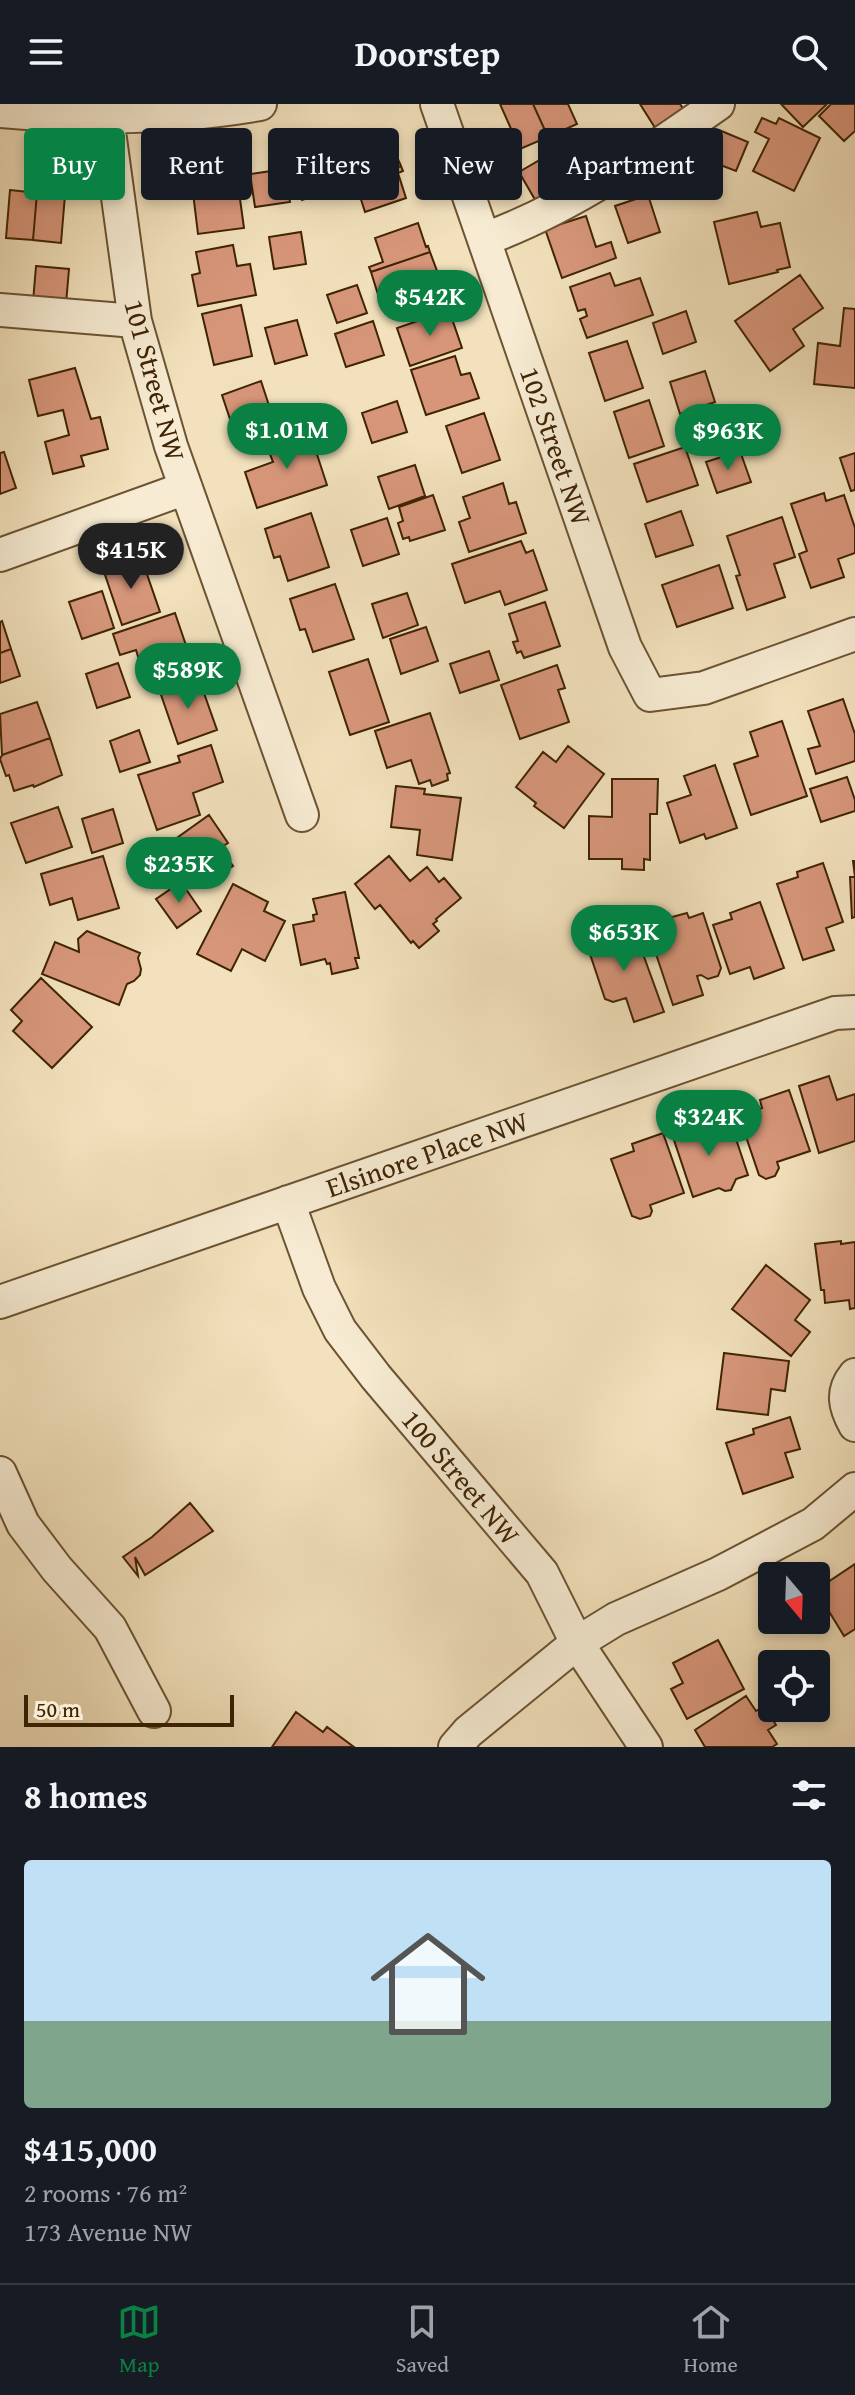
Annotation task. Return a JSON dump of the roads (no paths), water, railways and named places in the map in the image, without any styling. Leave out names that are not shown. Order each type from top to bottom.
[{"type":"street","points":[[0,111],[54,116],[166,116],[260,104]]},
{"type":"street","name":"102 Street NW","points":[[437,104],[625,647],[650,695],[704,688],[855,634]]},
{"type":"street","points":[[485,239],[526,224],[607,179],[718,104]]},
{"type":"street","name":"101 Street NW","points":[[107,117],[135,321],[186,488],[302,815]]},
{"type":"street","points":[[0,310],[135,321]]},
{"type":"street","points":[[0,555],[186,488]]},
{"type":"street","name":"Elsinore Place NW","points":[[0,1302],[835,1013],[855,1012]]},
{"type":"street","name":"100 Street NW","points":[[288,1202],[319,1288],[340,1330],[542,1573],[577,1643],[646,1747]]},
{"type":"street","points":[[855,1375],[845,1389],[845,1402],[855,1425]]},
{"type":"street","points":[[0,1473],[23,1524],[57,1569],[110,1628],[154,1711]]},
{"type":"street","points":[[461,1740],[577,1643],[616,1619],[718,1574],[813,1524],[855,1489]]}]
